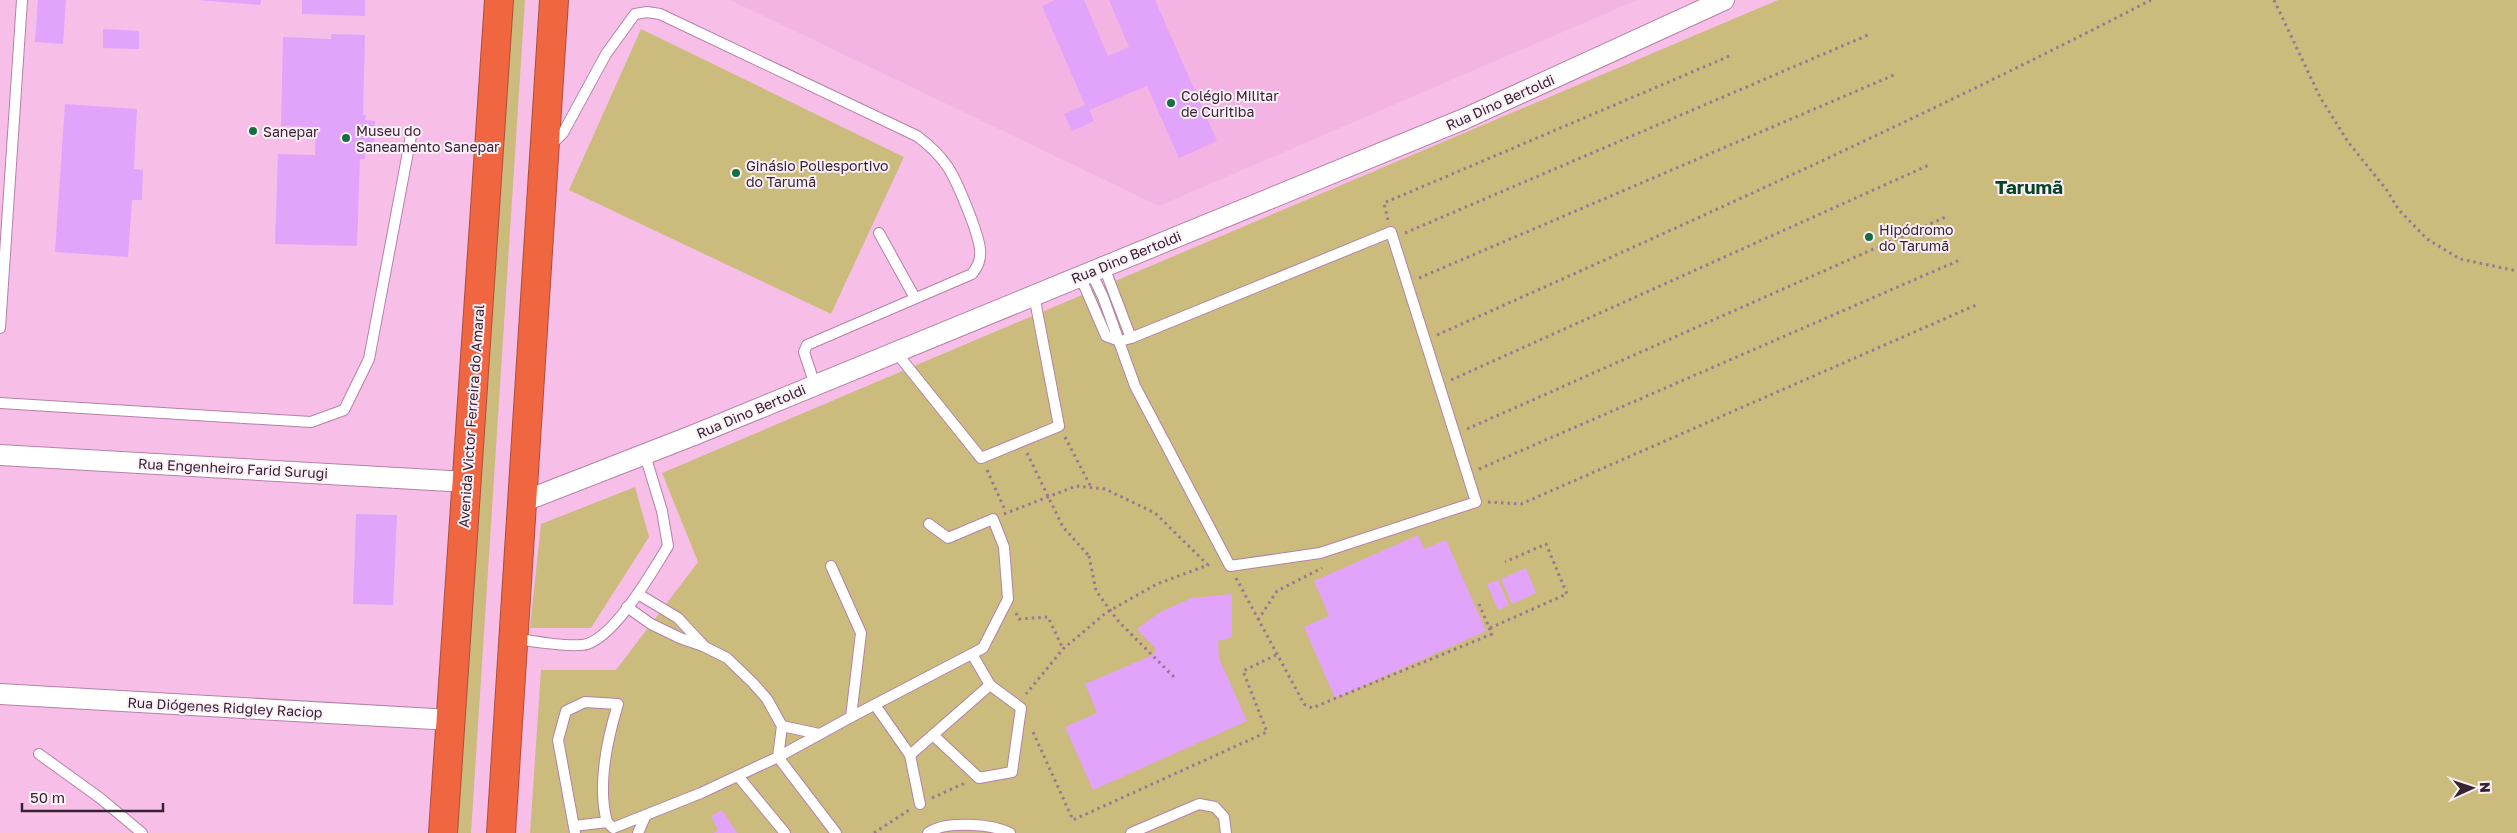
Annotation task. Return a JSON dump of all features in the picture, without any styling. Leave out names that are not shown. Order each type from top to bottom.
[{"type":"highway","name":"Avenida Victor Ferreira do Amaral","points":[[443,833],[499,0]]},
{"type":"highway","points":[[501,833],[554,0]]},
{"type":"street","name":"Rua Dino Bertoldi","points":[[522,502],[815,385],[1464,118],[1724,0]]},
{"type":"street","name":"Rua Engenheiro Farid Surugi","points":[[0,455],[466,482]]},
{"type":"street","name":"Rua Diógenes Ridgley Raciop","points":[[0,694],[451,720]]},
{"type":"lane","points":[[0,328],[22,0]]},
{"type":"lane","points":[[544,152],[563,134],[606,54],[635,14],[647,12],[660,14],[917,136],[937,152],[949,168],[977,234],[980,250],[979,264],[972,274],[807,345],[804,352],[815,385]]},
{"type":"lane","points":[[0,403],[310,422],[344,410],[370,359],[411,136]]},
{"type":"lane","points":[[879,234],[914,298]]},
{"type":"lane","points":[[1092,271],[1106,336],[1120,341],[1392,235],[1476,502],[1320,553],[1230,566],[1135,386],[1120,341]]},
{"type":"lane","points":[[1092,271],[1131,338]]},
{"type":"lane","points":[[895,351],[981,458],[1059,426],[1034,295]]},
{"type":"lane","points":[[513,638],[534,642],[587,644],[605,634],[638,594],[668,546],[662,511],[645,454]]},
{"type":"lane","points":[[611,828],[603,794],[611,726],[618,704],[585,702],[566,711],[558,740],[574,830],[611,828],[644,817],[778,757],[983,648],[1008,599],[1004,547],[993,519],[948,538],[929,524]]},
{"type":"lane","points":[[831,566],[861,633],[851,717]]},
{"type":"lane","points":[[638,594],[678,618],[703,646]]},
{"type":"lane","points":[[627,607],[651,624],[727,658],[753,683],[767,699],[782,726],[778,757],[836,833]]},
{"type":"lane","points":[[933,735],[979,778],[1012,772],[1021,708],[990,685],[972,654]]},
{"type":"lane","points":[[910,755],[990,685]]},
{"type":"lane","points":[[875,705],[910,755],[920,804]]},
{"type":"lane","points":[[782,726],[820,734]]},
{"type":"lane","points":[[40,754],[100,798],[142,833]]},
{"type":"lane","points":[[738,776],[785,833]]},
{"type":"lane","points":[[1131,833],[1199,804],[1215,807],[1224,817],[1226,833]]},
{"type":"lane","points":[[638,833],[644,817]]},
{"type":"lane","points":[[928,833],[934,828],[964,824],[1010,833]]},
{"type":"path","points":[[1425,340],[1723,208],[2004,76],[2151,0]]},
{"type":"path","points":[[2274,0],[2320,97],[2348,142],[2386,189],[2399,210],[2427,239],[2460,259],[2517,271]]},
{"type":"path","points":[[1732,55],[1384,203],[1392,235],[1868,35]]},
{"type":"path","points":[[1407,283],[1894,75]]},
{"type":"path","points":[[1439,385],[1929,165]]},
{"type":"path","points":[[1455,434],[1948,216]]},
{"type":"path","points":[[1467,475],[1962,259]]},
{"type":"path","points":[[1476,502],[1521,504],[1976,305]]},
{"type":"path","points":[[1059,426],[1091,488]]},
{"type":"path","points":[[1022,441],[1047,498],[1063,527],[1090,556],[1096,591],[1119,622],[1175,678]]},
{"type":"path","points":[[981,458],[1006,513]]},
{"type":"path","points":[[993,519],[1076,486],[1106,489],[1156,513],[1208,565],[1157,584],[1107,612],[1064,648],[1027,692],[1021,708],[1073,820],[1267,732],[1243,670],[1276,655]]},
{"type":"path","points":[[1490,628],[1567,594],[1546,544],[1505,562]]},
{"type":"path","points":[[1258,620],[1277,591],[1330,565]]},
{"type":"path","points":[[1230,566],[1276,655],[1304,704],[1312,708],[1492,634],[1479,604]]},
{"type":"path","points":[[1008,599],[1019,619],[1048,617],[1064,648]]},
{"type":"shaded area","points":[[513,0],[525,0],[471,833],[451,833]]},
{"type":"shaded area","name":"Colégio Militar de Curitiba","points":[[730,0],[1637,0],[1159,206]]},
{"type":"shaded area","name":"Hipódromo do Tarumã","points":[[1778,0],[2517,0],[2517,833],[530,833],[541,670],[616,670],[698,562],[662,473]]},
{"type":"shaded area","name":"Ginásio Poliesportivo do Tarumã","points":[[641,29],[904,157],[831,314],[569,190]]},
{"type":"shaded area","points":[[635,487],[649,537],[591,628],[530,628],[541,524]]},
{"type":"building","points":[[38,0],[66,0],[63,44],[35,42]]},
{"type":"building","points":[[197,0],[261,0],[260,5]]},
{"type":"building","points":[[302,0],[365,0],[365,16],[302,14]]},
{"type":"building","points":[[1055,0],[1084,0],[1108,56],[1129,47],[1109,0],[1155,0],[1217,141],[1179,158],[1147,86],[1089,110],[1094,121],[1072,131],[1064,114],[1085,105],[1042,6]]},
{"type":"building","points":[[103,29],[139,31],[139,49],[103,48]]},
{"type":"building","points":[[331,34],[365,35],[363,115],[366,115],[365,120],[375,121],[374,152],[365,152],[365,159],[360,159],[357,246],[275,244],[278,154],[315,155],[316,127],[281,126],[283,37],[331,39]]},
{"type":"building","points":[[65,104],[137,109],[134,169],[143,170],[142,200],[132,200],[128,257],[55,252]]},
{"type":"building","points":[[356,514],[397,515],[393,605],[353,604]]},
{"type":"building","points":[[1418,535],[1424,549],[1446,540],[1486,631],[1335,698],[1304,627],[1329,616],[1314,581]]},
{"type":"building","points":[[1526,568],[1536,593],[1512,604],[1501,579]]},
{"type":"building","points":[[1498,580],[1509,605],[1498,610],[1487,584]]},
{"type":"building","points":[[1232,594],[1232,637],[1218,641],[1219,658],[1247,721],[1093,790],[1065,727],[1097,713],[1085,684],[1153,655],[1156,649],[1137,629],[1160,612],[1192,598]]},
{"type":"building","points":[[722,810],[737,833],[713,833],[718,830],[711,816]]},
{"type":"place","name":"Colégio Militar de Curitiba","points":[[1171,103]]},
{"type":"place","name":"Sanepar","points":[[253,131]]},
{"type":"place","name":"Museu do Saneamento Sanepar","points":[[346,138]]},
{"type":"place","name":"Ginásio Poliesportivo do Tarumã","points":[[736,173]]},
{"type":"place","name":"Hipódromo do Tarumã","points":[[1869,237]]},
{"type":"district","name":"Tarumã","points":[[2029,186]]}]
